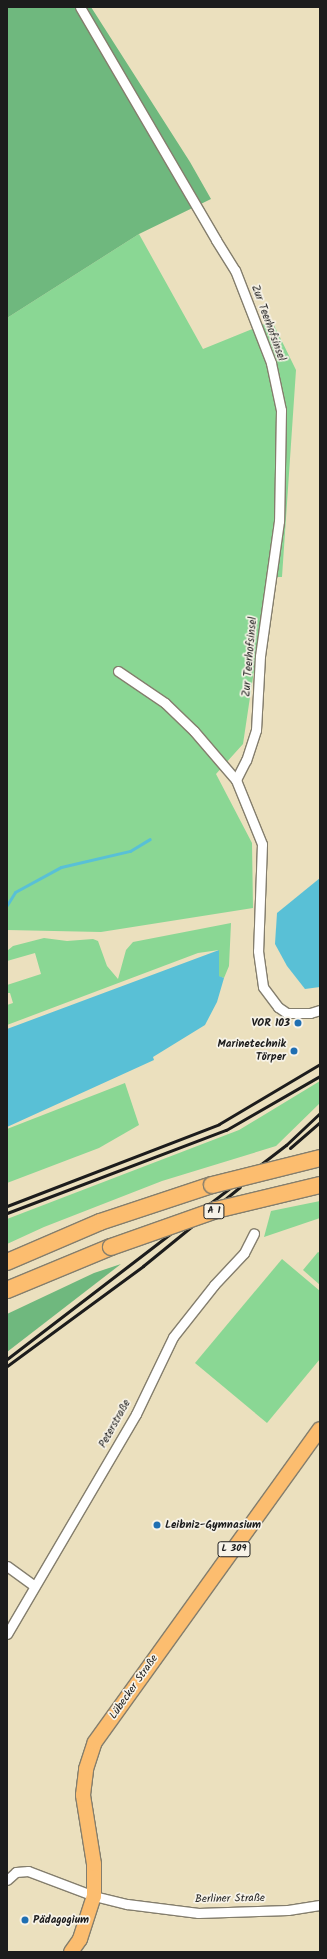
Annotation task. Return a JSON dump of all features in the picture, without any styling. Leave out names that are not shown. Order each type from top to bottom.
[{"type":"highway","name":"A 1","points":[[7,1262],[100,1222],[212,1185],[320,1158]]},
{"type":"highway","name":"A 1","points":[[7,1290],[111,1247],[216,1210],[320,1185]]},
{"type":"main road","name":"Lübecker Straße","points":[[94,1896],[94,1864],[83,1795],[86,1769],[95,1742],[320,1429]]},
{"type":"main road","name":"L 309","points":[[71,1952],[80,1939],[94,1896]]},
{"type":"street","name":"Zur Teerhofsinsel","points":[[80,7],[236,270],[271,363],[281,410],[279,521],[260,656],[256,730],[246,760],[236,780]]},
{"type":"street","points":[[118,671],[164,703],[194,731],[236,780],[262,844],[258,951],[263,987],[274,1003],[287,1013],[304,1014],[320,1010]]},
{"type":"street","name":"Peterstraße","points":[[7,1634],[136,1414],[173,1337],[214,1285],[244,1253],[254,1233]]},
{"type":"street","points":[[7,1566],[36,1586]]},
{"type":"street","points":[[7,1880],[16,1872],[28,1871],[94,1896]]},
{"type":"street","name":"Berliner Straße","points":[[94,1896],[128,1904],[198,1913],[319,1907]]},
{"type":"green space","points":[[7,7],[91,7],[190,162],[211,199],[139,234],[7,318]]},
{"type":"green space","points":[[139,234],[203,349],[272,321],[296,370],[282,577],[268,577],[243,744],[216,774],[252,843],[253,908],[101,932],[7,930],[7,318]]},
{"type":"green space","points":[[231,923],[229,966],[224,978],[218,976],[219,950],[198,953],[7,1025],[7,1005],[13,1003],[10,993],[7,993],[7,985],[41,974],[35,953],[7,961],[7,951],[13,946],[44,938],[67,941],[93,939],[98,941],[107,966],[118,979],[126,950],[133,942]]},
{"type":"green space","points":[[320,1081],[320,1103],[276,1146],[162,1181],[44,1227],[7,1244],[7,1219],[239,1130]]},
{"type":"green space","points":[[125,1083],[139,1125],[99,1148],[7,1183],[7,1129]]},
{"type":"green space","points":[[320,1201],[320,1218],[264,1237],[271,1211]]},
{"type":"green space","points":[[318,1252],[320,1253],[320,1285],[303,1270]]},
{"type":"green space","points":[[282,1259],[320,1291],[320,1359],[267,1423],[195,1363]]},
{"type":"green space","points":[[121,1264],[7,1352],[7,1314],[94,1273]]},
{"type":"water","points":[[320,878],[320,987],[305,989],[287,966],[275,944],[277,913]]},
{"type":"water","points":[[219,950],[219,976],[224,978],[217,1002],[205,1025],[153,1057],[154,1060],[7,1127],[7,1029]]},
{"type":"waterway","points":[[7,905],[15,892],[61,867],[130,851],[150,839]]},
{"type":"railway","points":[[7,1206],[219,1124],[320,1064]]},
{"type":"railway","points":[[7,1213],[226,1130],[320,1076]]},
{"type":"railway","points":[[7,1359],[286,1145],[320,1113]]},
{"type":"railway","points":[[290,1148],[320,1122]]},
{"type":"railway","points":[[7,1366],[143,1266],[240,1187]]},
{"type":"place","name":"VOR 103","points":[[298,1023]]},
{"type":"place","name":"Marinetechnik Törper","points":[[294,1051]]},
{"type":"place","name":"Leibniz-Gymnasium","points":[[157,1525]]},
{"type":"place","name":"Pädagogium","points":[[25,1920]]}]
